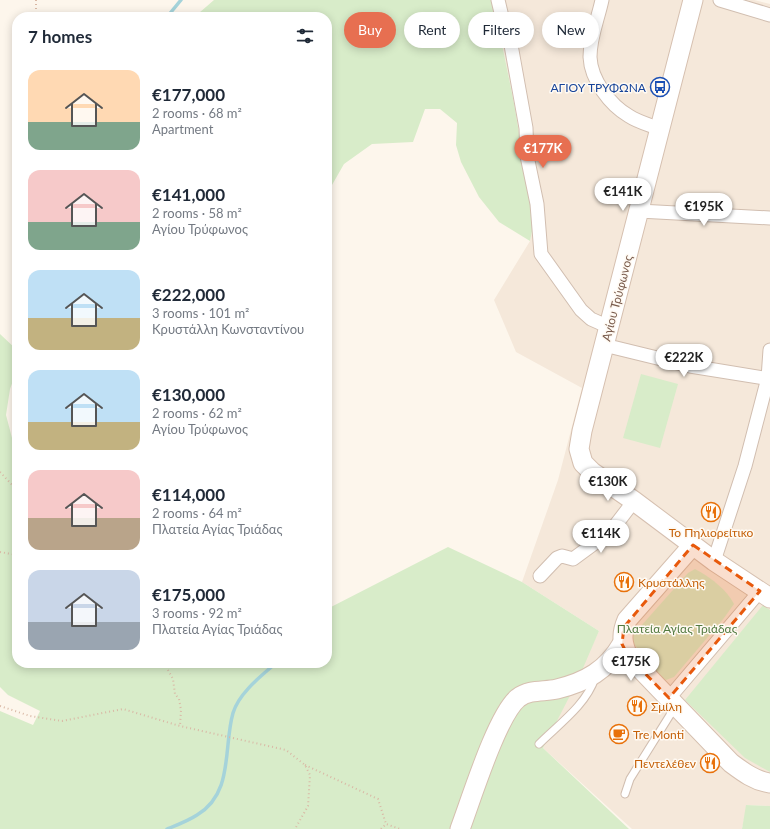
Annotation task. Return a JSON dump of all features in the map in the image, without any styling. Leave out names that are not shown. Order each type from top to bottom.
[{"type":"main road","name":"Αγίου Τρύφωνος","points":[[693,0],[582,431],[579,449],[583,463],[592,472],[693,545]]},
{"type":"main road","points":[[767,591],[714,561],[693,545],[627,620],[622,633],[622,644],[628,656],[731,763],[745,774],[763,782],[770,783]]},
{"type":"main road","points":[[460,829],[497,731],[509,709],[518,698],[533,691],[556,689],[596,674],[607,666],[622,644]]},
{"type":"street","points":[[498,0],[503,21],[512,45],[526,128],[527,156],[537,204],[541,254],[581,310],[607,336],[690,366],[769,378]]},
{"type":"street","points":[[602,0],[591,44],[590,58],[594,74],[602,90],[615,105],[629,116],[660,129]]},
{"type":"street","points":[[720,0],[770,15]]},
{"type":"street","points":[[639,211],[770,218]]},
{"type":"street","points":[[714,561],[745,466],[769,378],[770,350]]},
{"type":"street","points":[[540,576],[557,558],[562,556],[573,559],[610,532],[634,501]]},
{"type":"street","points":[[671,700],[767,591]]},
{"type":"lane","points":[[539,744],[584,701],[591,689],[596,674]]},
{"type":"lane","points":[[625,794],[630,779],[670,715],[671,700]]},
{"type":"path","points":[[36,0],[36,12]]},
{"type":"path","points":[[0,472],[12,485]]},
{"type":"path","points":[[0,552],[12,554]]},
{"type":"path","points":[[167,668],[173,679],[175,694],[179,699],[181,710],[180,726]]},
{"type":"path","points":[[0,706],[30,716],[62,721],[123,709],[199,731],[286,750],[305,765],[378,799],[386,824]]},
{"type":"path","points":[[296,829],[308,806],[310,775],[305,765]]},
{"type":"path","points":[[381,829],[386,824]]},
{"type":"path","points":[[386,824],[400,829]]},
{"type":"highlighted area","points":[[693,545],[760,591],[669,698],[628,656],[622,644],[624,627]]},
{"type":"shaded area","points":[[493,0],[754,0],[770,4],[770,806],[747,805],[742,829],[632,829],[543,748],[599,631],[522,582],[558,480],[582,388],[516,352],[494,300],[530,241],[534,222],[514,103],[503,48],[534,48],[534,12],[495,12]]},
{"type":"green space","points":[[214,0],[493,0],[495,12],[468,12],[468,48],[503,48],[514,103],[534,222],[530,241],[499,222],[479,197],[461,162],[456,145],[457,123],[440,109],[425,109],[413,142],[372,144],[344,164],[332,185],[332,12],[200,12]]},
{"type":"green space","points":[[0,334],[12,345],[12,384],[6,415],[12,438],[12,668],[332,668],[332,606],[448,547],[522,582],[599,631],[577,682],[543,748],[629,829],[0,829],[0,711],[33,725],[40,711],[8,695],[0,687]]},
{"type":"green space","points":[[641,374],[678,384],[660,448],[623,438]]},
{"type":"green space","name":"Πλατεία Αγίας Τριάδας","points":[[695,569],[706,575],[717,584],[734,604],[674,677],[666,680],[659,675],[633,643],[633,635],[688,573]]},
{"type":"green space","points":[[763,605],[770,610],[770,772],[745,758],[685,700]]},
{"type":"green space","points":[[746,805],[770,806],[770,829],[742,829]]},
{"type":"waterway","points":[[171,12],[181,0]]},
{"type":"waterway","points":[[167,829],[197,815],[209,806],[217,795],[225,769],[233,713],[245,692],[270,668]]},
{"type":"place","name":"ΑΓΙΟΥ ΤΡΥΦΩΝΑ","points":[[660,87]]},
{"type":"place","name":"Το Πηλιορείτικο","points":[[711,512]]},
{"type":"place","name":"Κρυστάλλης","points":[[624,582]]},
{"type":"place","name":"Σμίλη","points":[[637,706]]},
{"type":"place","name":"Tre Monti","points":[[619,734]]},
{"type":"place","name":"Πεντελέθεν","points":[[710,763]]}]
